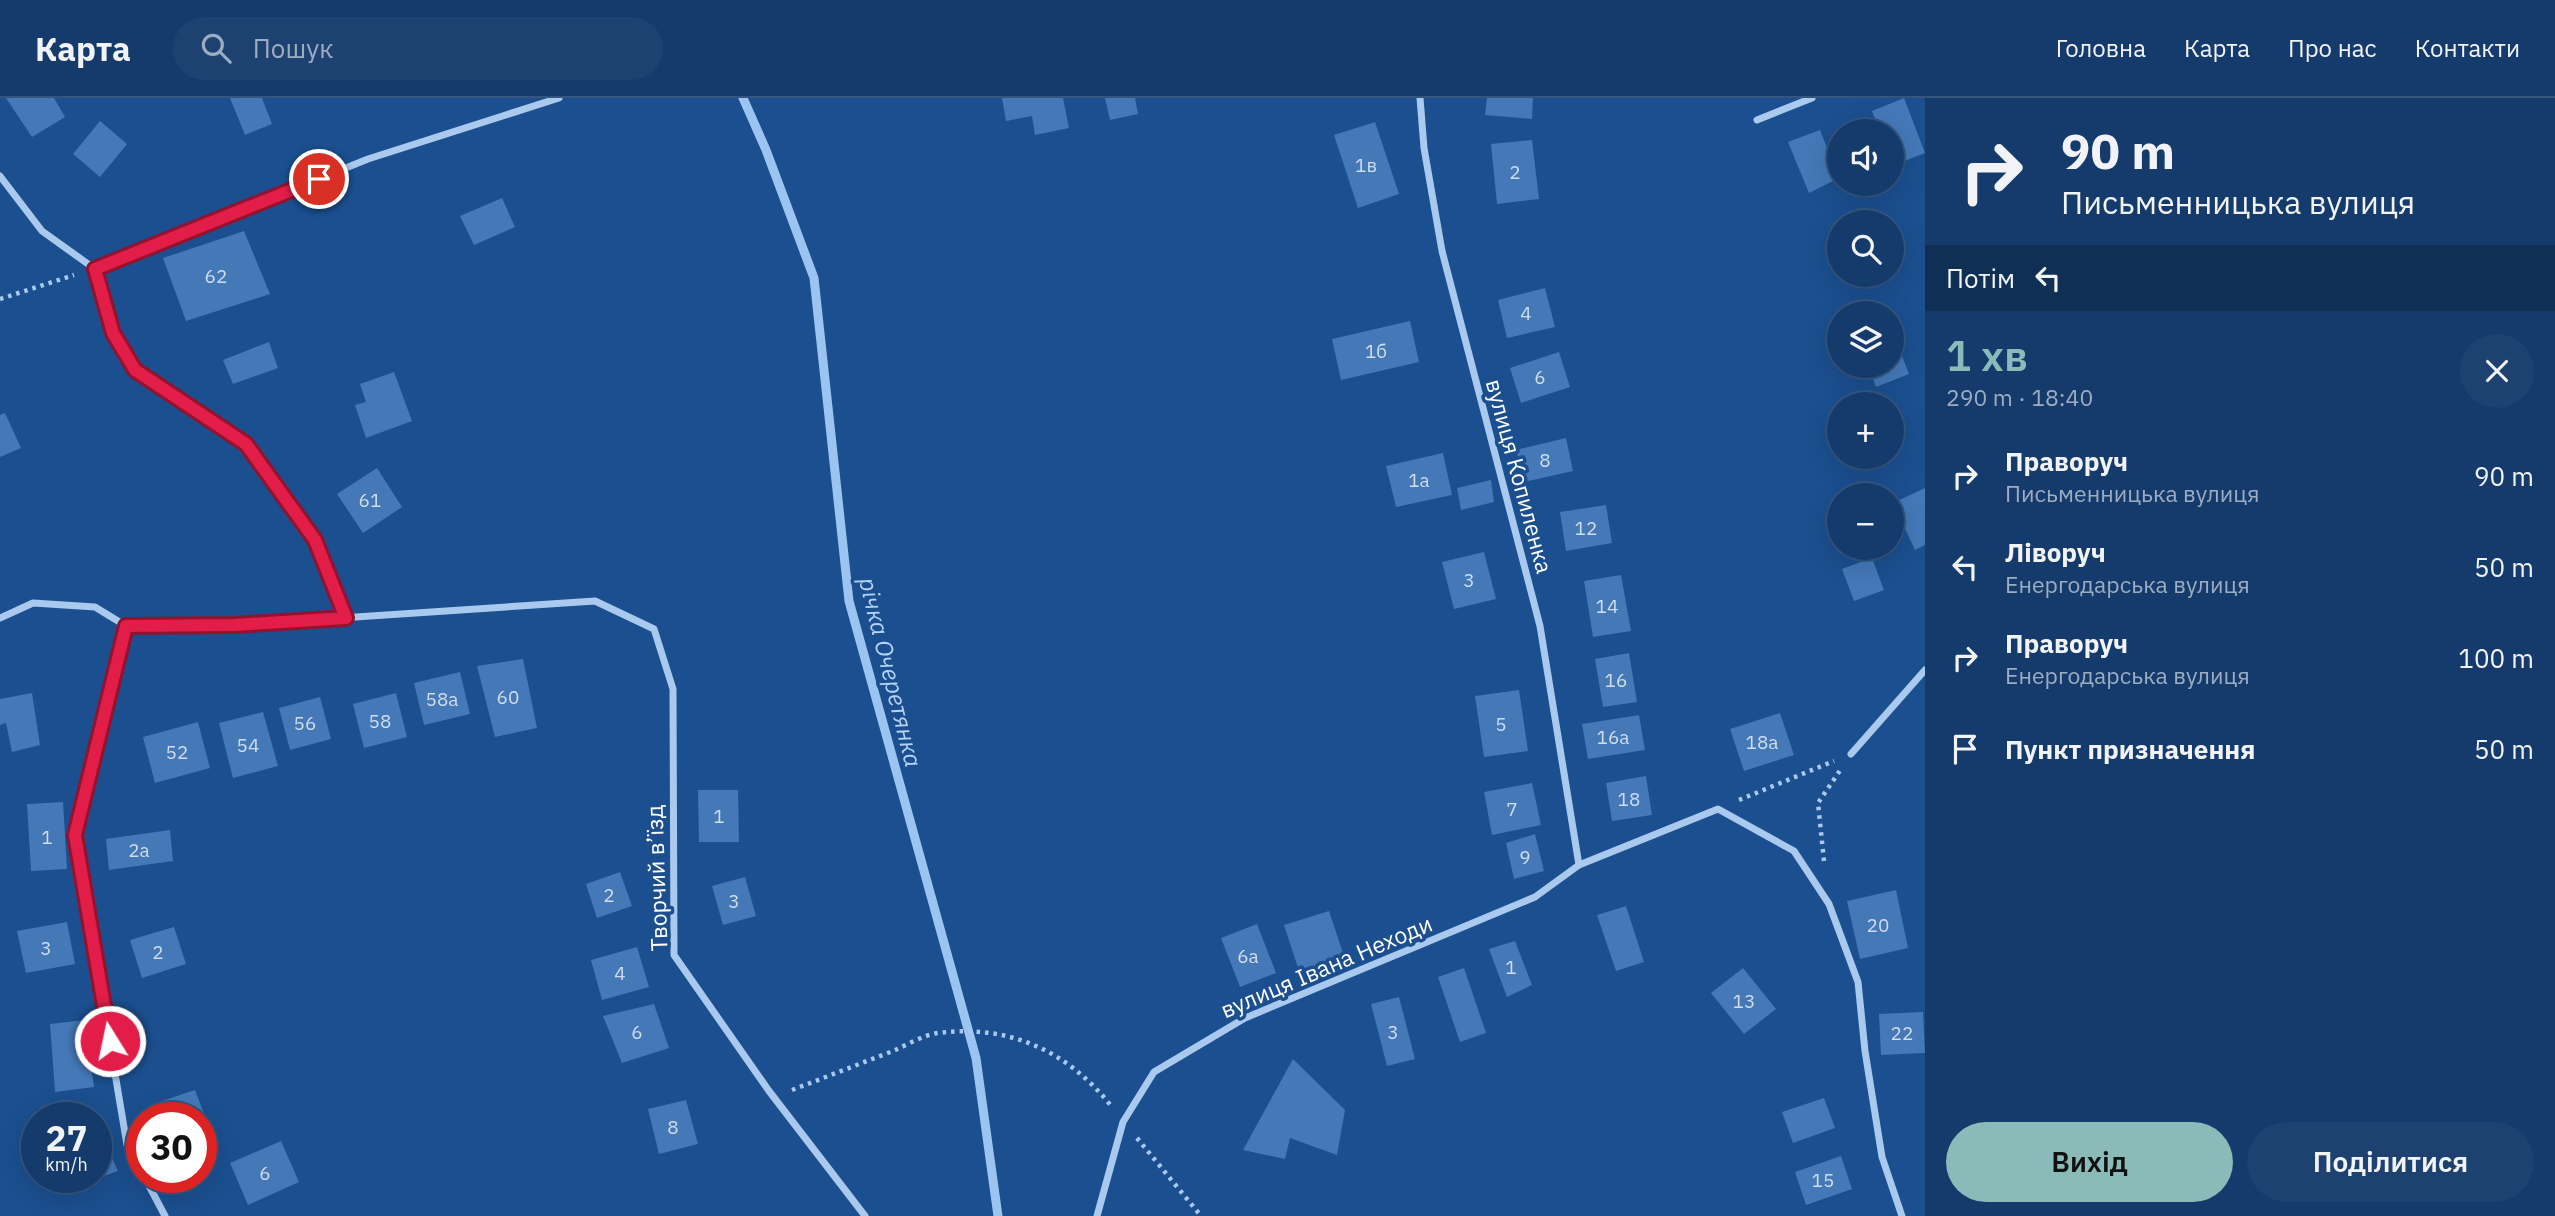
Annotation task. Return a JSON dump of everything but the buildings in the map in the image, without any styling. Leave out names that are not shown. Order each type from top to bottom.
[{"type":"street","points":[[95,269],[369,159],[559,98]]},
{"type":"street","name":"вулиця Копиленка","points":[[1420,98],[1424,148],[1442,251],[1540,625],[1580,865]]},
{"type":"street","points":[[1757,120],[1812,98]]},
{"type":"street","points":[[0,176],[42,231],[95,269],[113,333],[135,370],[246,444],[315,540],[346,618],[234,625],[126,626],[95,607],[33,603],[0,618]]},
{"type":"street","name":"Творчий в’їзд","points":[[346,618],[595,601],[654,629],[673,688],[674,955],[774,1098],[865,1216]]},
{"type":"street","points":[[126,626],[75,835],[126,1139]]},
{"type":"street","points":[[1851,754],[1925,670]]},
{"type":"street","points":[[1718,809],[1794,851],[1829,904],[1858,982],[1865,1051],[1882,1157],[1902,1216]]},
{"type":"street","name":"вулиця Івана Неходи","points":[[1097,1216],[1124,1122],[1154,1072],[1245,1018],[1535,897],[1580,865],[1718,809]]},
{"type":"street","points":[[153,1193],[165,1216]]},
{"type":"path","points":[[0,299],[95,269]]},
{"type":"path","points":[[1718,809],[1851,754]]},
{"type":"path","points":[[1825,866],[1818,803],[1851,754]]},
{"type":"path","points":[[774,1098],[935,1034],[987,1032],[1034,1044],[1063,1060],[1096,1086],[1201,1216]]},
{"type":"waterway","name":"річка Очеретянка","points":[[743,98],[766,150],[814,278],[849,601],[976,1058],[998,1216]]},
{"type":"route","points":[[110,1041],[75,835],[126,626],[234,625],[346,618],[315,540],[246,444],[135,370],[113,333],[95,269],[319,179]]}]
